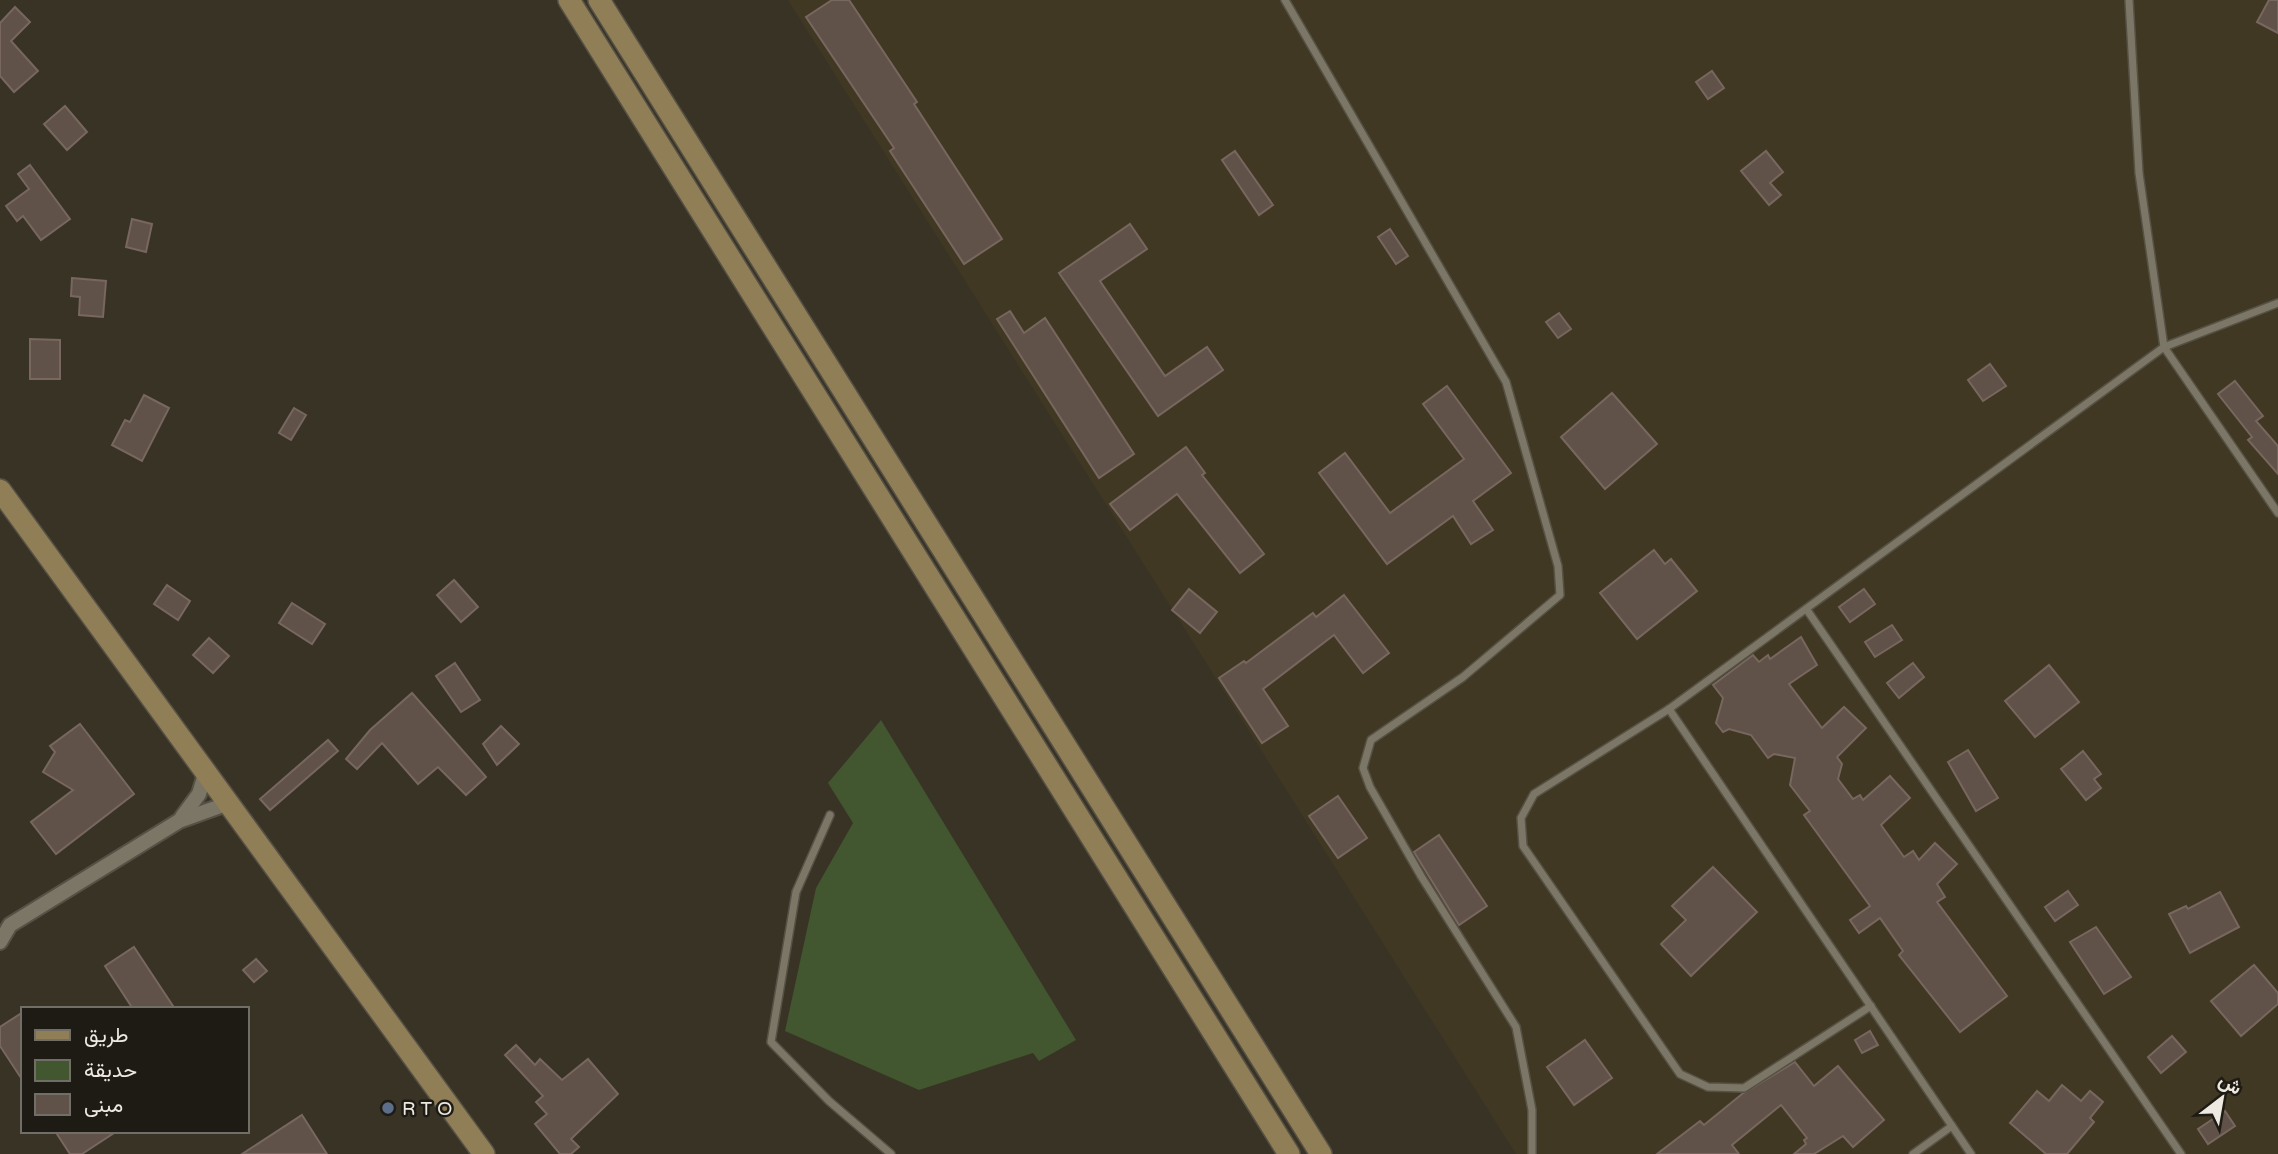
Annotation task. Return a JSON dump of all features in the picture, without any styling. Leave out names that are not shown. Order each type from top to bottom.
[{"type":"main road","points":[[569,0],[1289,1154]]},
{"type":"main road","points":[[599,0],[1321,1154]]},
{"type":"main road","points":[[0,491],[484,1154]]},
{"type":"street","points":[[179,821],[191,809],[206,772]]},
{"type":"street","points":[[0,942],[9,925],[179,821],[229,803]]},
{"type":"lane","points":[[1285,0],[1506,382],[1558,566],[1560,594],[1463,677],[1371,740],[1363,768],[1370,787],[1420,876],[1516,1027],[1532,1110],[1532,1154]]},
{"type":"lane","points":[[2129,0],[2139,173],[2164,347],[2278,513]]},
{"type":"lane","points":[[1871,1006],[1744,1088],[1708,1087],[1679,1074],[1523,846],[1521,818],[1534,794],[1669,709],[2164,347],[2278,303]]},
{"type":"lane","points":[[1807,610],[2181,1154]]},
{"type":"lane","points":[[1669,709],[1971,1154]]},
{"type":"lane","points":[[830,815],[796,892],[771,1042],[829,1101],[891,1154]]},
{"type":"lane","points":[[1913,1154],[1952,1126]]},
{"type":"shaded area","points":[[788,0],[2278,0],[2278,1154],[1516,1154]]},
{"type":"green space","points":[[881,720],[1076,1040],[1039,1061],[1033,1053],[919,1090],[785,1031],[816,888],[853,823],[828,783]]},
{"type":"building","points":[[832,0],[849,0],[917,102],[914,104],[1002,239],[964,264],[890,151],[894,148],[806,17]]},
{"type":"building","points":[[2269,0],[2278,0],[2278,33],[2257,22]]},
{"type":"building","points":[[15,7],[30,22],[11,41],[38,71],[14,92],[0,76],[0,23]]},
{"type":"building","points":[[1712,71],[1724,88],[1708,99],[1696,82]]},
{"type":"building","points":[[65,106],[87,132],[67,150],[44,124]]},
{"type":"building","points":[[1235,151],[1273,205],[1259,215],[1222,160]]},
{"type":"building","points":[[1766,151],[1783,172],[1770,183],[1781,195],[1769,205],[1741,171]]},
{"type":"building","points":[[30,165],[70,219],[41,240],[23,216],[17,221],[6,206],[29,189],[18,174]]},
{"type":"building","points":[[132,219],[152,224],[146,252],[126,247]]},
{"type":"building","points":[[1130,224],[1147,249],[1100,281],[1165,376],[1207,347],[1223,370],[1158,416],[1059,273]]},
{"type":"building","points":[[1390,229],[1408,256],[1396,264],[1378,237]]},
{"type":"building","points":[[72,278],[106,281],[103,317],[79,315],[80,297],[71,296]]},
{"type":"building","points":[[1010,311],[1024,333],[1045,318],[1134,454],[1099,478],[997,319]]},
{"type":"building","points":[[1559,313],[1571,329],[1558,338],[1546,322]]},
{"type":"building","points":[[30,339],[60,340],[60,379],[30,379]]},
{"type":"building","points":[[1990,364],[2006,386],[1983,401],[1968,380]]},
{"type":"building","points":[[2235,381],[2263,416],[2256,421],[2278,446],[2278,474],[2248,440],[2252,437],[2218,394]]},
{"type":"building","points":[[1447,386],[1511,473],[1473,501],[1493,530],[1471,544],[1453,516],[1387,564],[1319,473],[1345,453],[1390,513],[1464,459],[1423,404]]},
{"type":"building","points":[[1612,393],[1657,444],[1605,489],[1561,437]]},
{"type":"building","points":[[144,395],[169,408],[142,461],[112,445],[125,420],[130,422]]},
{"type":"building","points":[[294,408],[306,415],[291,440],[279,433]]},
{"type":"building","points":[[1186,447],[1205,473],[1202,475],[1264,554],[1240,573],[1177,494],[1130,530],[1110,504]]},
{"type":"building","points":[[1654,550],[1665,564],[1671,559],[1697,591],[1637,639],[1600,593]]},
{"type":"building","points":[[454,580],[478,607],[461,622],[437,595]]},
{"type":"building","points":[[167,585],[190,601],[178,620],[154,604]]},
{"type":"building","points":[[1189,589],[1217,612],[1200,633],[1172,610]]},
{"type":"building","points":[[1864,589],[1875,604],[1850,622],[1839,607]]},
{"type":"building","points":[[1344,595],[1389,653],[1363,673],[1334,635],[1263,689],[1288,726],[1262,743],[1219,678],[1244,661],[1246,663],[1313,613],[1316,617]]},
{"type":"building","points":[[292,603],[325,624],[312,644],[279,623]]},
{"type":"building","points":[[1892,625],[1902,640],[1875,657],[1865,642]]},
{"type":"building","points":[[1801,637],[1817,665],[1789,684],[1822,728],[1844,707],[1866,728],[1837,757],[1842,764],[1838,779],[1853,799],[1860,795],[1863,800],[1890,776],[1910,798],[1881,825],[1904,857],[1913,851],[1919,860],[1935,843],[1957,864],[1937,884],[1945,897],[1937,902],[2007,996],[1960,1032],[1899,955],[1903,951],[1880,918],[1859,933],[1850,920],[1870,906],[1804,815],[1810,811],[1790,785],[1795,758],[1774,754],[1768,758],[1751,735],[1729,729],[1723,732],[1716,723],[1723,698],[1713,685],[1753,655],[1759,662],[1768,655],[1770,659]]},
{"type":"building","points":[[209,638],[229,656],[213,673],[193,655]]},
{"type":"building","points":[[455,663],[480,700],[461,712],[436,676]]},
{"type":"building","points":[[1913,663],[1924,677],[1899,698],[1887,683]]},
{"type":"building","points":[[2049,665],[2079,702],[2035,737],[2005,701]]},
{"type":"building","points":[[412,693],[486,777],[466,795],[438,767],[418,784],[382,743],[357,769],[346,759],[370,730]]},
{"type":"building","points":[[80,724],[134,794],[56,854],[31,822],[73,790],[43,772],[55,752],[50,746]]},
{"type":"building","points":[[501,726],[519,744],[497,765],[483,744]]},
{"type":"building","points":[[328,740],[338,751],[270,810],[260,799]]},
{"type":"building","points":[[1968,750],[1998,798],[1976,811],[1948,762]]},
{"type":"building","points":[[2083,751],[2101,774],[2094,779],[2101,788],[2086,800],[2061,769]]},
{"type":"building","points":[[1338,796],[1367,838],[1338,858],[1309,816]]},
{"type":"building","points":[[1439,835],[1487,906],[1459,925],[1414,852]]},
{"type":"building","points":[[1713,867],[1757,912],[1691,976],[1661,944],[1686,920],[1672,906]]},
{"type":"building","points":[[2068,891],[2078,905],[2055,921],[2045,907]]},
{"type":"building","points":[[2220,892],[2239,927],[2190,953],[2169,914],[2186,906],[2188,909]]},
{"type":"building","points":[[2096,927],[2131,977],[2104,994],[2070,942]]},
{"type":"building","points":[[134,947],[174,1007],[132,1007],[105,966]]},
{"type":"building","points":[[256,959],[267,971],[254,982],[243,970]]},
{"type":"building","points":[[2254,965],[2278,993],[2278,1004],[2241,1036],[2211,1001]]},
{"type":"building","points":[[21,1013],[21,1078],[0,1046],[0,1027]]},
{"type":"building","points":[[1870,1031],[1878,1045],[1862,1053],[1855,1040]]},
{"type":"building","points":[[2172,1036],[2186,1052],[2161,1073],[2148,1057]]},
{"type":"building","points":[[1585,1040],[1612,1078],[1574,1105],[1547,1067]]},
{"type":"building","points":[[516,1045],[535,1065],[540,1059],[562,1080],[588,1059],[618,1094],[571,1139],[579,1147],[571,1154],[560,1154],[535,1124],[547,1114],[536,1102],[543,1096],[505,1055]]},
{"type":"building","points":[[1795,1062],[1814,1086],[1838,1066],[1884,1120],[1853,1147],[1843,1136],[1814,1154],[1794,1154],[1806,1144],[1804,1140],[1807,1138],[1781,1105],[1732,1145],[1739,1154],[1657,1154],[1700,1121],[1704,1125],[1742,1094]]},
{"type":"building","points":[[2062,1085],[2081,1101],[2090,1091],[2103,1102],[2090,1118],[2094,1122],[2067,1154],[2046,1154],[2010,1123],[2037,1091],[2049,1101]]},
{"type":"building","points":[[2225,1111],[2235,1126],[2208,1144],[2198,1129]]},
{"type":"building","points":[[302,1115],[327,1154],[242,1154]]},
{"type":"building","points":[[56,1133],[114,1133],[82,1154],[70,1154]]},
{"type":"place","name":"R T O","points":[[388,1108]]}]
